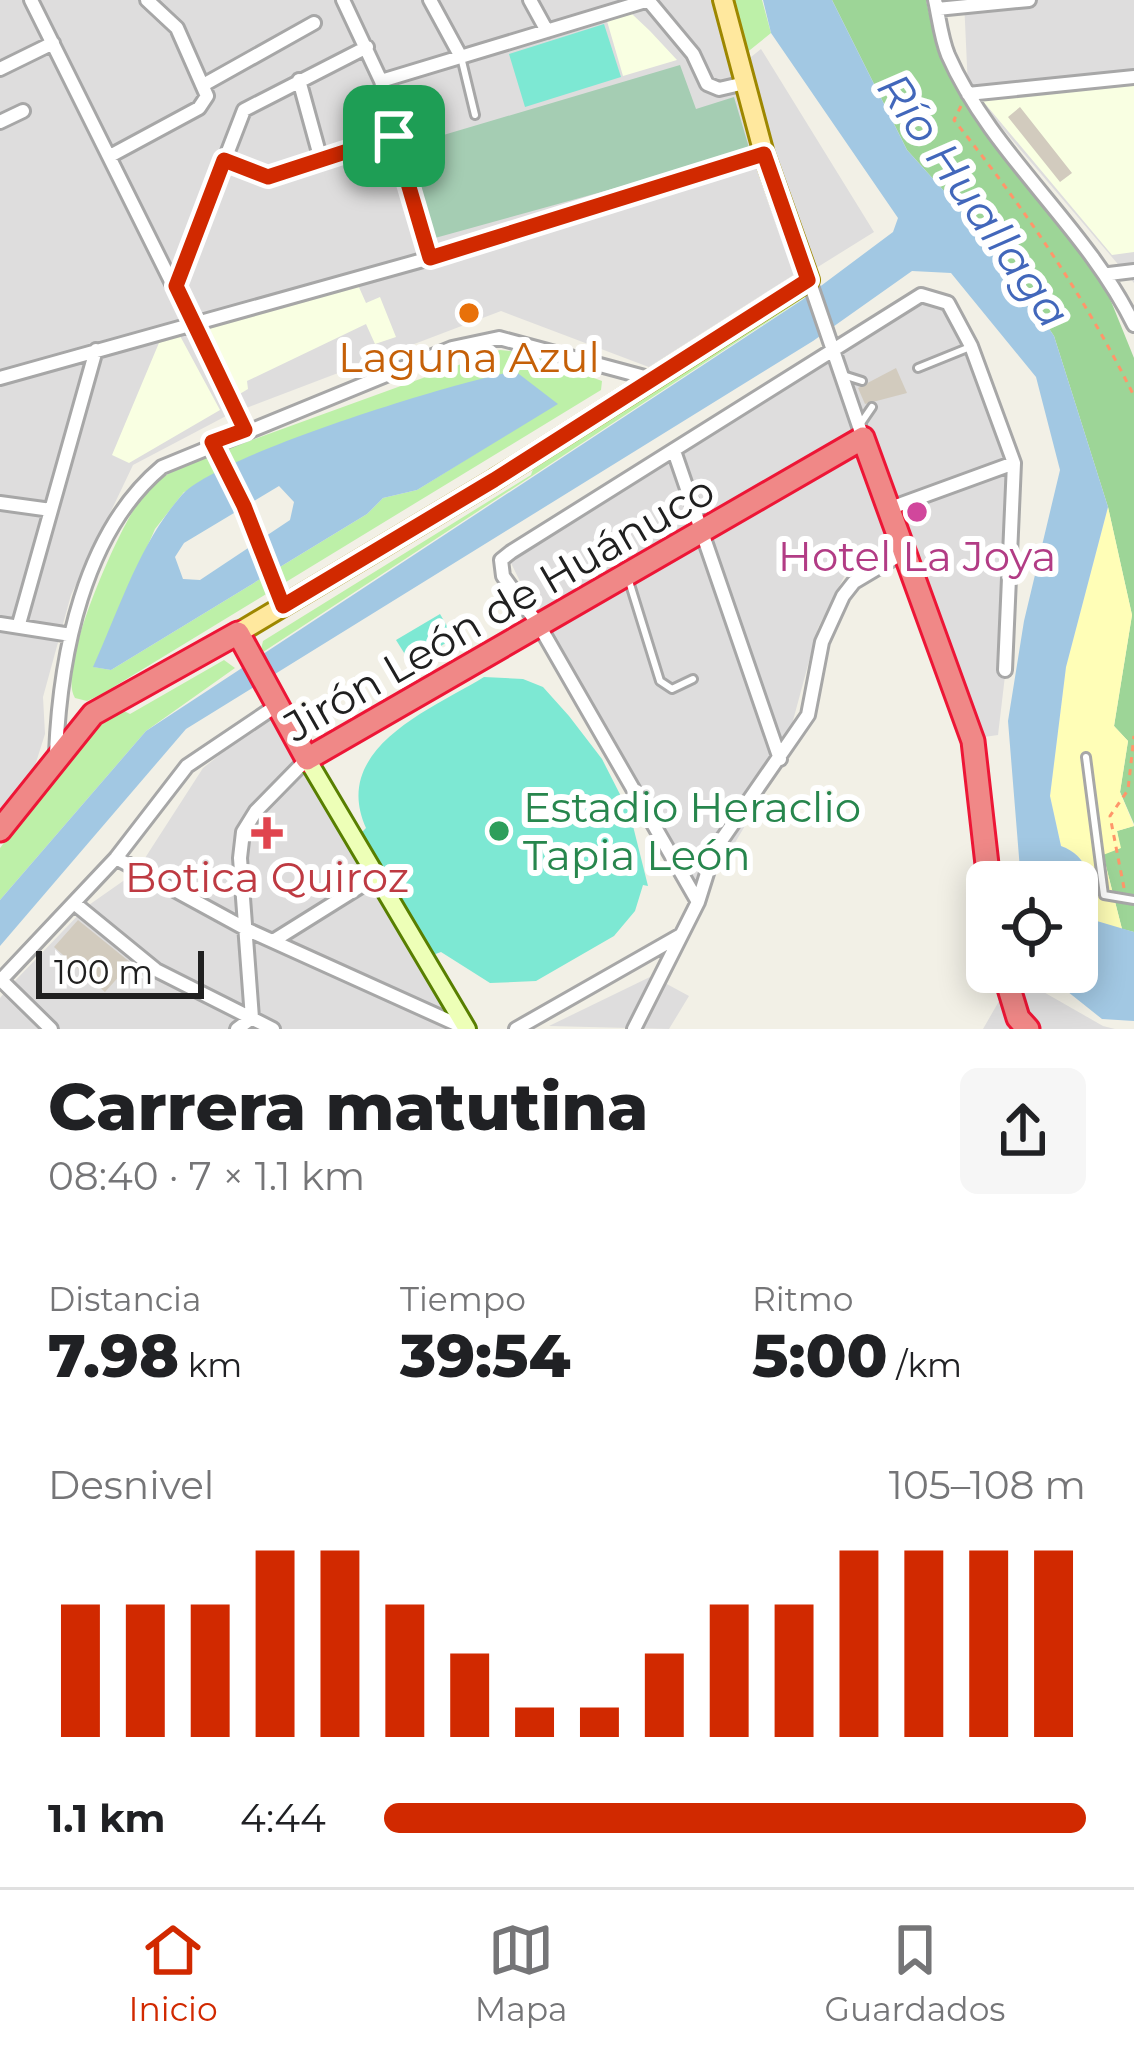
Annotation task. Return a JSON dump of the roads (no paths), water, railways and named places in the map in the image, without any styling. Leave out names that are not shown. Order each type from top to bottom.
[{"type":"highway","points":[[861,431],[973,741],[987,861]]},
{"type":"highway","name":"Jirón León de Huánuco","points":[[307,759],[703,534],[861,431]]},
{"type":"highway","points":[[0,830],[56,754],[93,714],[238,633],[307,759]]},
{"type":"highway","points":[[1010,993],[1018,1018],[1028,1029]]},
{"type":"main road","points":[[238,633],[810,285],[764,154],[723,0]]},
{"type":"street","points":[[31,0],[245,430]]},
{"type":"street","points":[[110,156],[199,108],[207,96],[177,28],[147,0]]},
{"type":"street","points":[[343,0],[381,81],[430,258]]},
{"type":"street","points":[[430,0],[461,57]]},
{"type":"street","points":[[530,0],[547,31]]},
{"type":"street","points":[[381,81],[649,0],[693,54],[707,84],[719,88],[745,83]]},
{"type":"street","points":[[1029,0],[936,4],[945,49],[968,94],[1109,274],[1134,325]]},
{"type":"street","points":[[205,84],[314,23]]},
{"type":"street","points":[[0,68],[53,44]]},
{"type":"street","points":[[176,286],[244,110],[367,47]]},
{"type":"street","points":[[968,94],[1134,76]]},
{"type":"street","points":[[298,80],[321,160]]},
{"type":"street","points":[[0,122],[23,111]]},
{"type":"street","points":[[224,160],[262,177],[394,136]]},
{"type":"street","points":[[0,378],[430,258],[764,154]]},
{"type":"street","points":[[1109,274],[1134,271]]},
{"type":"street","points":[[810,285],[861,431]]},
{"type":"street","points":[[698,902],[540,627],[503,576],[501,560],[511,552],[921,295],[932,294],[948,303],[971,346],[1014,463],[1005,670]]},
{"type":"street","points":[[56,754],[62,677],[71,635],[102,548],[133,496],[162,466],[452,348],[499,338],[652,379]]},
{"type":"street","points":[[19,625],[96,350]]},
{"type":"street","points":[[674,451],[780,759]]},
{"type":"street","points":[[888,509],[1014,463]]},
{"type":"street","points":[[0,503],[51,510]]},
{"type":"street","points":[[634,1029],[698,902],[720,839],[808,716],[822,642],[843,596],[854,582],[906,551]]},
{"type":"street","points":[[0,624],[71,635]]},
{"type":"street","points":[[51,1029],[1,980],[116,858],[196,758],[276,699]]},
{"type":"street","points":[[307,759],[467,1029]]},
{"type":"street","name":"Jirón León de Huánuco","points":[[252,1018],[239,858],[243,832],[307,759]]},
{"type":"street","points":[[116,858],[248,930],[467,1029]]},
{"type":"street","points":[[273,941],[377,876]]},
{"type":"street","points":[[74,903],[156,970],[273,1029]]},
{"type":"street","points":[[516,1029],[681,935]]},
{"type":"street","points":[[237,1029],[252,1018]]},
{"type":"lane","points":[[461,57],[476,115]]},
{"type":"lane","points":[[918,368],[971,346]]},
{"type":"lane","points":[[840,374],[862,381]]},
{"type":"lane","points":[[861,431],[872,407]]},
{"type":"lane","points":[[628,578],[659,681],[672,689],[693,679]]},
{"type":"lane","points":[[1086,757],[1104,895],[1130,900]]},
{"type":"place","name":"Laguna Azul","points":[[469,313]]},
{"type":"place","name":"Hotel La Joya","points":[[917,512]]},
{"type":"place","name":"Estadio Heraclio Tapia León","points":[[499,831]]},
{"type":"place","name":"Botica Quiroz","points":[[267,833]]},
{"type":"water label","name":"Río Huallaga","points":[[974,200]]}]
